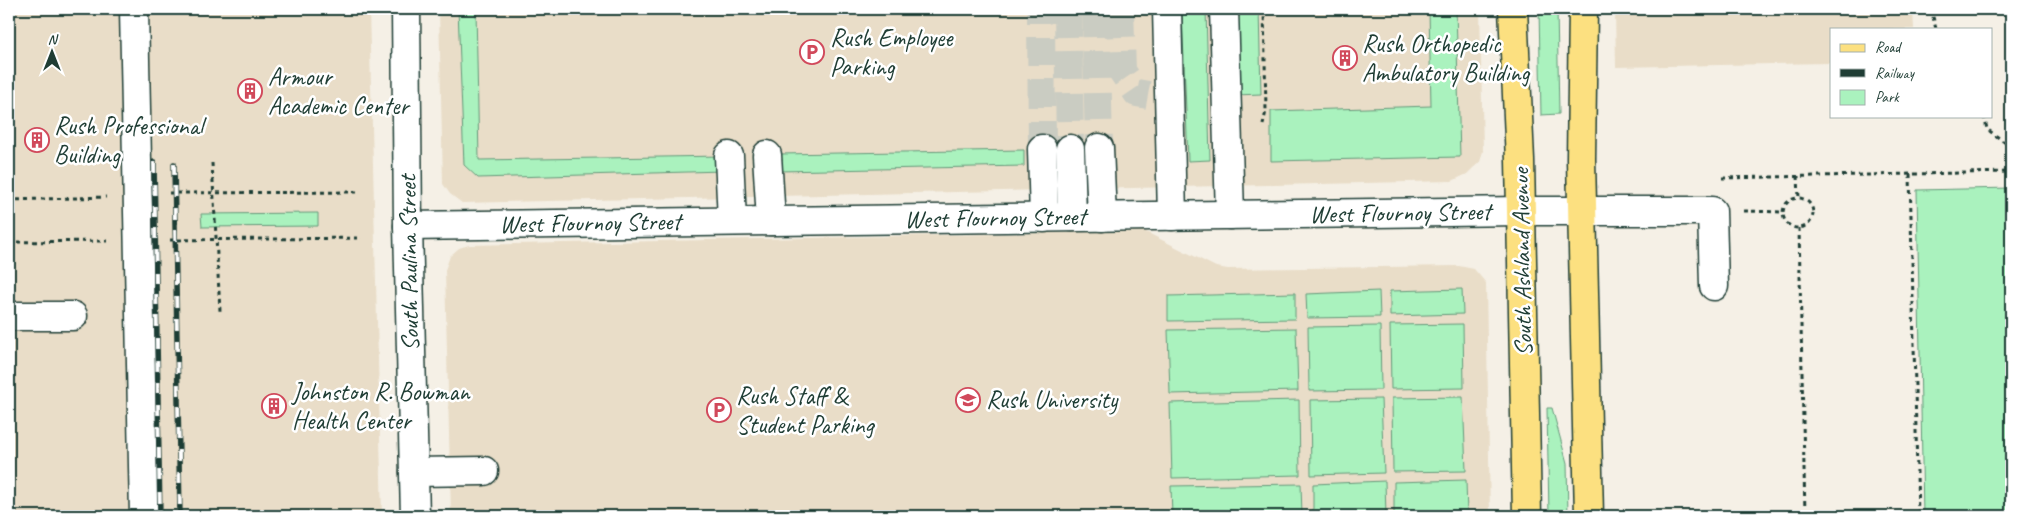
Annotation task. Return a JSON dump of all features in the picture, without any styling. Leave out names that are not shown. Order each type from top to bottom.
[{"type":"main road","name":"South Ashland Avenue","points":[[1513,9],[1521,211],[1528,516]]},
{"type":"main road","points":[[1583,9],[1581,159],[1589,516]]},
{"type":"street","points":[[134,9],[144,516]]},
{"type":"street","name":"South Paulina Street","points":[[406,9],[408,226],[415,516]]},
{"type":"street","points":[[1166,9],[1158,95],[1172,216]]},
{"type":"street","points":[[1224,9],[1230,215]]},
{"type":"street","points":[[1099,148],[1102,217]]},
{"type":"street","points":[[1070,149],[1072,217]]},
{"type":"street","points":[[1042,150],[1044,218]]},
{"type":"street","points":[[767,155],[771,221]]},
{"type":"street","points":[[729,156],[732,221]]},
{"type":"street","name":"West Flournoy Street","points":[[408,226],[1582,210],[1712,211]]},
{"type":"street","points":[[1712,211],[1714,286]]},
{"type":"street","points":[[9,316],[73,316]]},
{"type":"street","points":[[414,472],[484,472]]},
{"type":"path","points":[[1264,9],[1266,111]]},
{"type":"path","points":[[1931,9],[1936,28]]},
{"type":"path","points":[[1984,118],[1987,129],[2011,147]]},
{"type":"path","points":[[212,164],[220,311]]},
{"type":"path","points":[[1718,178],[2011,172]]},
{"type":"path","points":[[1910,174],[1918,516]]},
{"type":"path","points":[[1798,176],[1798,199]]},
{"type":"path","points":[[9,200],[64,199],[138,194],[361,192]]},
{"type":"path","points":[[1798,199],[1804,199],[1811,206],[1813,216],[1808,224],[1798,228],[1785,221],[1784,212],[1790,201],[1798,199]]},
{"type":"path","points":[[1712,211],[1784,212]]},
{"type":"path","points":[[1798,228],[1805,516]]},
{"type":"path","points":[[9,242],[362,238]]},
{"type":"shaded area","points":[[9,9],[369,9],[382,516],[9,516]]},
{"type":"shaded area","points":[[439,9],[1480,9],[1483,151],[1480,162],[1467,174],[1452,181],[462,203],[450,194],[443,184]]},
{"type":"shaded area","points":[[1615,9],[1913,9],[1914,28],[1830,28],[1830,63],[1616,67]]},
{"type":"shaded area","name":"Rush University","points":[[1144,231],[1216,267],[1228,269],[1459,266],[1474,269],[1486,283],[1490,516],[451,516],[445,270],[450,256],[459,248],[469,245]]},
{"type":"green space","points":[[458,9],[476,9],[479,160],[723,156],[723,171],[478,178],[464,165]]},
{"type":"green space","points":[[1182,9],[1206,9],[1210,160],[1188,161]]},
{"type":"green space","points":[[1237,9],[1259,9],[1261,94],[1236,95]]},
{"type":"green space","points":[[1429,9],[1456,9],[1460,157],[1271,161],[1271,111],[1431,106]]},
{"type":"green space","points":[[1539,9],[1557,9],[1559,114],[1541,115]]},
{"type":"green space","points":[[1024,150],[1024,166],[779,171],[779,154]]},
{"type":"green space","points":[[2011,188],[2011,516],[1923,516],[1917,190]]},
{"type":"green space","points":[[318,213],[318,226],[202,227],[201,214]]},
{"type":"green space","points":[[1462,289],[1463,314],[1390,316],[1390,291]]},
{"type":"green space","points":[[1379,291],[1380,317],[1307,318],[1306,294]]},
{"type":"green space","points":[[1295,293],[1295,319],[1168,321],[1168,296]]},
{"type":"green space","points":[[1463,324],[1464,388],[1391,389],[1390,325]]},
{"type":"green space","points":[[1380,326],[1381,390],[1309,391],[1308,327]]},
{"type":"green space","points":[[1296,328],[1298,391],[1170,394],[1168,330]]},
{"type":"green space","points":[[1463,397],[1466,471],[1393,472],[1392,398]]},
{"type":"green space","points":[[1381,399],[1384,473],[1311,475],[1310,400]]},
{"type":"green space","points":[[1299,400],[1300,475],[1172,478],[1170,403]]},
{"type":"green space","points":[[1547,408],[1552,408],[1567,463],[1568,516],[1549,516]]},
{"type":"green space","points":[[1466,480],[1467,516],[1394,516],[1394,482]]},
{"type":"green space","points":[[1385,481],[1386,516],[1313,516],[1313,484]]},
{"type":"green space","points":[[1301,484],[1302,516],[1172,516],[1171,486]]},
{"type":"tunnel","points":[[1042,149],[1041,13],[1046,9]]},
{"type":"tunnel","points":[[1068,9],[1070,149]]},
{"type":"tunnel","points":[[1096,9],[1099,148]]},
{"type":"tunnel","points":[[1120,9],[1122,71],[1137,93],[1148,95]]},
{"type":"railway","points":[[154,162],[160,516]]},
{"type":"railway","points":[[174,164],[180,516]]},
{"type":"place","name":"Rush Employee Parking","points":[[812,52]]},
{"type":"place","name":"Rush Orthopedic Ambulatory Building","points":[[1345,58]]},
{"type":"place","name":"Armour Academic Center","points":[[250,91]]},
{"type":"place","name":"Rush Professional Building","points":[[37,140]]},
{"type":"place","name":"Rush University","points":[[968,400]]},
{"type":"place","name":"Johnston R. Bowman Health Center","points":[[274,406]]},
{"type":"place","name":"Rush Staff & Student Parking","points":[[719,410]]}]
